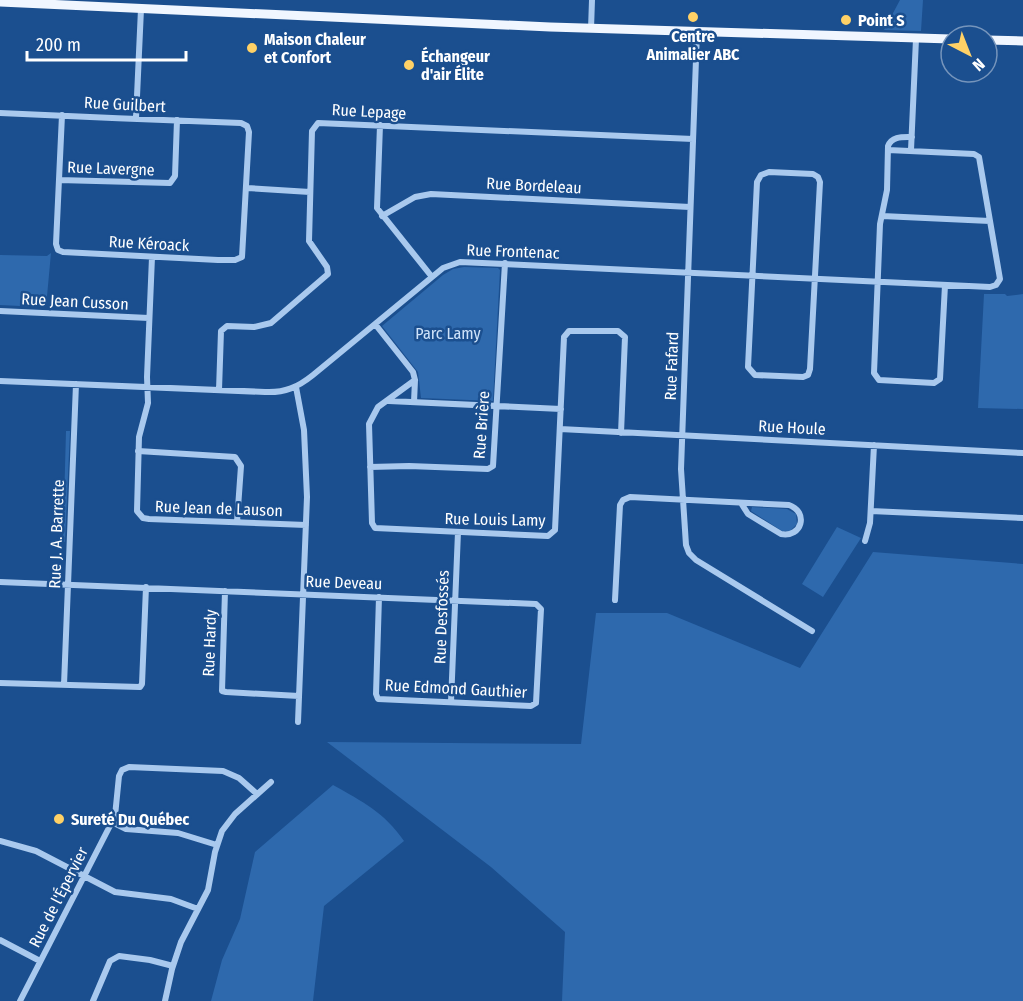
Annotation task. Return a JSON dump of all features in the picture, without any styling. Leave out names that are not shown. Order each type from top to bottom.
[{"type":"main road","points":[[0,2],[591,29],[939,39]]},
{"type":"main road","points":[[999,40],[1023,41]]},
{"type":"street","points":[[591,29],[592,0]]},
{"type":"street","points":[[136,118],[141,9]]},
{"type":"street","name":"Rue Fafard","points":[[697,32],[681,469],[685,542],[691,555],[812,631]]},
{"type":"street","points":[[911,150],[916,39]]},
{"type":"street","name":"Rue Guilbert","points":[[0,113],[241,123],[247,126]]},
{"type":"street","name":"Rue Kéroack","points":[[62,115],[56,244],[58,250],[63,252],[240,259],[243,253],[247,188],[249,132],[247,126]]},
{"type":"street","name":"Rue Lavergne","points":[[59,180],[170,183],[175,176],[177,120]]},
{"type":"street","name":"Rue Lepage","points":[[219,390],[221,331],[224,327],[258,327],[271,323],[328,274],[327,267],[309,243],[312,131],[316,124],[323,122],[693,139]]},
{"type":"street","points":[[380,125],[377,208],[432,277]]},
{"type":"street","points":[[912,137],[898,137],[889,143],[887,190],[880,224],[874,373],[876,378],[882,381],[934,383],[940,379],[945,285]]},
{"type":"street","points":[[882,216],[990,221],[981,161],[977,155],[888,150]]},
{"type":"street","points":[[766,172],[813,174],[820,180],[815,278],[809,374],[802,378],[756,376],[748,367],[753,275],[759,177],[766,172]]},
{"type":"street","points":[[247,188],[310,192]]},
{"type":"street","name":"Rue Bordeleau","points":[[382,216],[411,199],[430,194],[690,207]]},
{"type":"street","name":"Rue Frontenac","points":[[0,381],[276,392],[296,387],[432,277],[457,262],[990,287],[996,285],[1000,279],[990,221]]},
{"type":"street","name":"Rue Jean de Lauson","points":[[152,257],[148,403],[140,430],[138,451],[136,507],[138,514],[143,518],[306,525]]},
{"type":"street","name":"Rue Brière","points":[[370,467],[490,468],[494,464],[505,263]]},
{"type":"street","name":"Rue Jean Cusson","points":[[0,311],[149,318]]},
{"type":"street","points":[[375,324],[411,370],[415,380],[414,402]]},
{"type":"street","name":"Rue Louis Lamy","points":[[415,380],[376,409],[369,424],[372,523],[374,527],[548,536],[553,533],[555,530],[564,337],[567,332],[573,330],[621,333],[625,337],[621,433]]},
{"type":"street","name":"Rue J. A. Barrette","points":[[64,685],[76,384]]},
{"type":"street","points":[[296,387],[302,412],[306,454],[304,594],[298,722]]},
{"type":"street","points":[[388,401],[561,409]]},
{"type":"street","name":"Rue Houle","points":[[560,429],[1023,453]]},
{"type":"street","points":[[865,541],[870,528],[874,445]]},
{"type":"street","points":[[138,451],[235,457],[241,466],[237,522]]},
{"type":"street","points":[[615,600],[623,500],[630,497],[683,499],[793,506],[800,514],[801,524],[791,534],[781,534],[748,514],[741,503]]},
{"type":"street","points":[[871,511],[1023,518]]},
{"type":"street","name":"Rue Desfossés","points":[[451,702],[458,532]]},
{"type":"street","name":"Rue Deveau","points":[[0,582],[455,600],[539,606]]},
{"type":"street","points":[[0,683],[140,687],[146,587]]},
{"type":"street","name":"Rue Hardy","points":[[225,591],[222,691],[299,696]]},
{"type":"street","name":"Rue Edmond Gauthier","points":[[379,597],[376,694],[380,699],[535,705],[539,606]]},
{"type":"street","name":"Rue de l'Épervier","points":[[20,1001],[117,813],[119,776],[122,770],[129,767],[223,771],[239,778],[256,795]]},
{"type":"street","points":[[165,1001],[172,966],[183,937],[210,885],[217,845],[225,826],[271,782]]},
{"type":"street","points":[[112,822],[129,830],[182,833],[217,845]]},
{"type":"street","points":[[0,841],[33,850],[115,892],[171,899],[198,909]]},
{"type":"street","points":[[0,940],[40,961]]},
{"type":"street","points":[[93,1001],[114,958],[119,956],[150,960],[172,966]]},
{"type":"green space","points":[[900,0],[923,0],[921,31],[884,30]]},
{"type":"green space","points":[[51,253],[46,307],[0,305],[0,255],[47,256]]},
{"type":"green space","name":"Parc Lamy","points":[[498,268],[500,270],[493,401],[421,398],[418,372],[382,326],[443,275],[453,269]]},
{"type":"green space","points":[[984,294],[1005,294],[1007,296],[1023,294],[1023,409],[978,408]]},
{"type":"green space","points":[[66,431],[70,431],[65,542],[63,541]]},
{"type":"green space","points":[[752,507],[787,509],[796,514],[797,524],[790,531],[782,531],[751,511]]},
{"type":"green space","points":[[837,527],[861,538],[823,597],[802,584]]},
{"type":"green space","points":[[873,552],[1023,564],[1023,1001],[562,1001],[565,932],[491,867],[327,742],[581,744],[596,613],[667,613],[800,668]]},
{"type":"green space","points":[[333,785],[381,815],[404,841],[324,906],[313,1001],[211,1001],[222,960],[240,919],[255,852]]},
{"type":"place","name":"Centre Animalier ABC","points":[[693,17]]},
{"type":"place","name":"Point S","points":[[846,20]]},
{"type":"place","name":"Maison Chaleur et Confort","points":[[252,48]]},
{"type":"place","name":"Échangeur d'air Élite","points":[[409,65]]},
{"type":"place","name":"Sureté Du Québec","points":[[59,819]]}]
